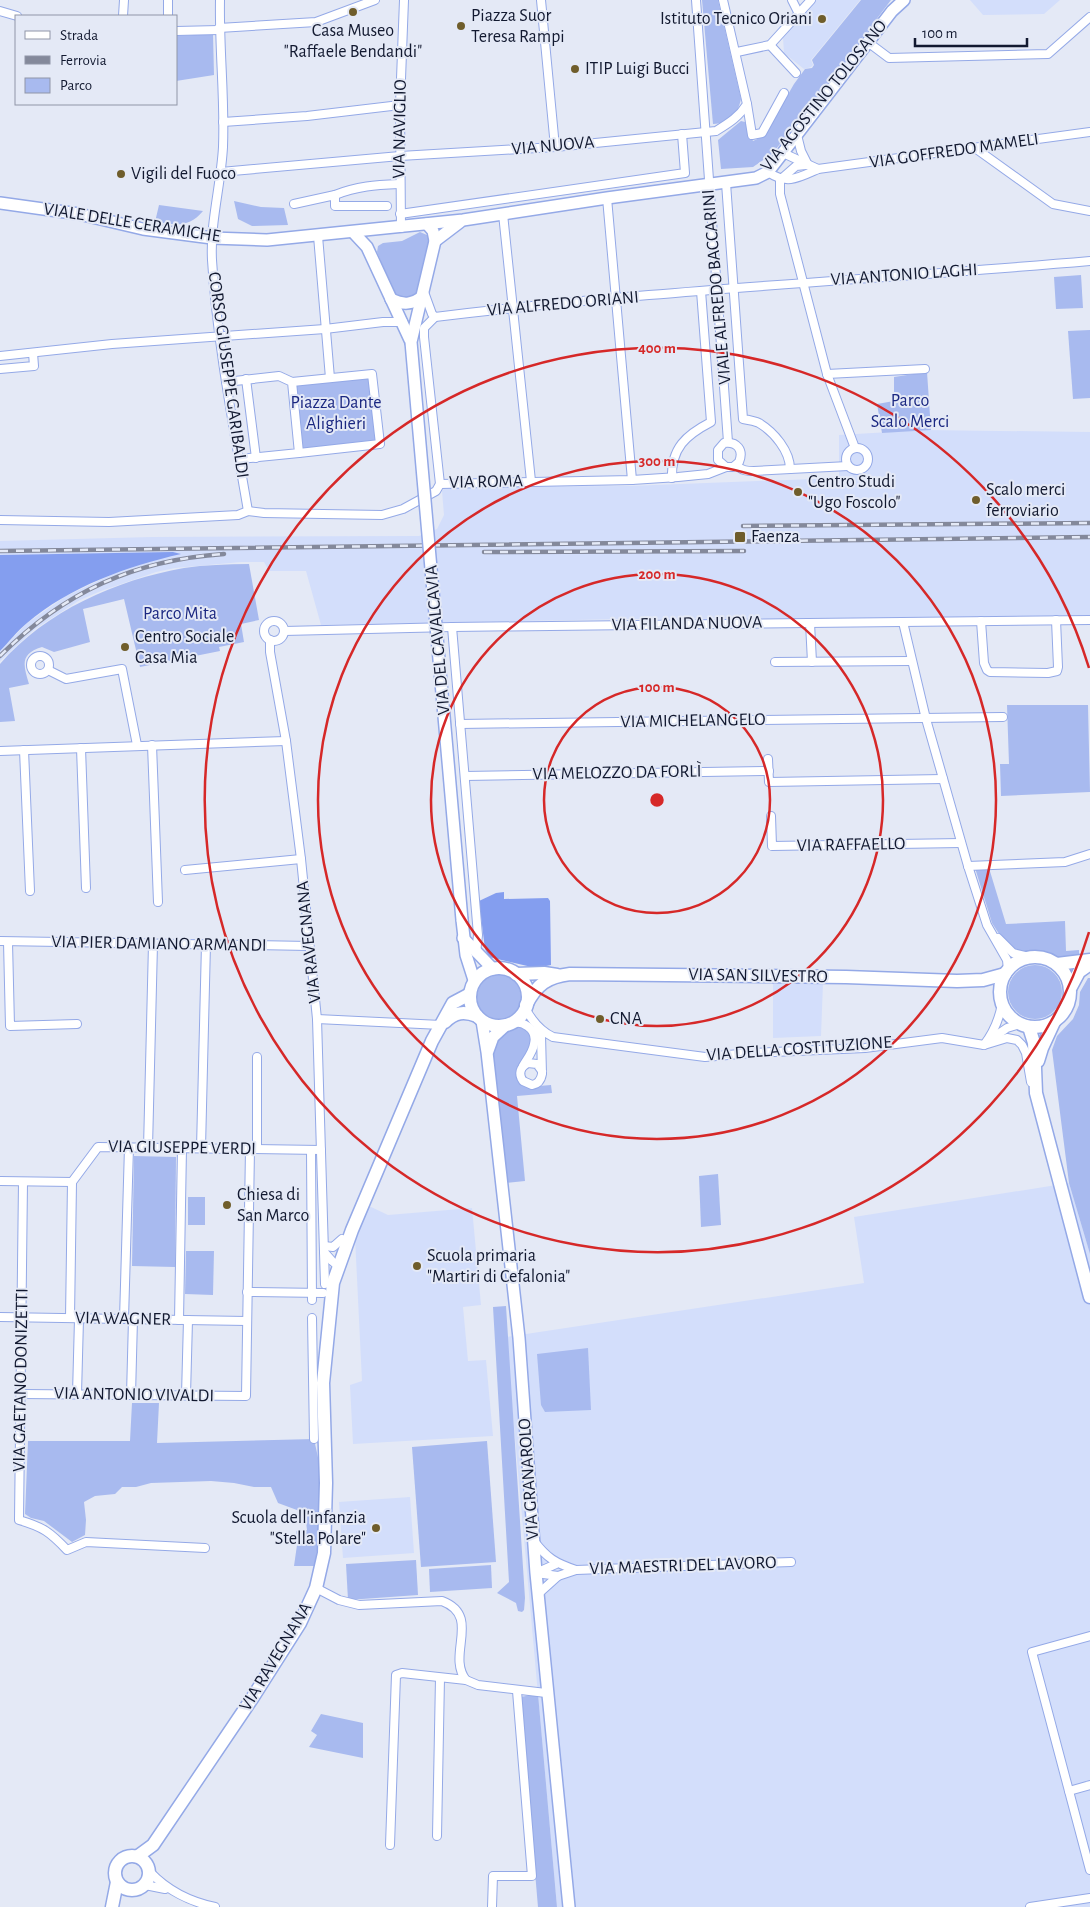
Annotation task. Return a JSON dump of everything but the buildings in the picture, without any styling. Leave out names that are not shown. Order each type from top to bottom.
[{"type":"main road","name":"VIA AGOSTINO TOLOSANO","points":[[422,225],[756,178],[768,172],[892,11],[904,0]]},
{"type":"main road","name":"VIALE DELLE CERAMICHE","points":[[0,203],[79,214],[143,229],[212,238],[267,240],[422,225]]},
{"type":"main road","points":[[370,254],[373,239],[400,234],[422,225],[433,231],[435,241],[463,220]]},
{"type":"main road","name":"VIA DEL CAVALCAVIA","points":[[353,232],[364,242],[411,342],[463,938],[474,980]]},
{"type":"main road","name":"VIA DEL CAVALCAVIA","points":[[411,342],[435,241]]},
{"type":"main road","points":[[391,299],[404,304],[411,303],[423,294]]},
{"type":"main road","points":[[463,938],[493,969]]},
{"type":"main road","points":[[1071,987],[1064,972],[1057,964],[1046,958],[1029,957],[1013,964],[1006,972],[1002,981],[1001,1000],[1013,1019],[1024,1026],[1034,1043],[1036,1093],[1090,1297]]},
{"type":"main road","points":[[1057,964],[1090,960]]},
{"type":"main road","points":[[1024,1026],[1038,1027],[1054,1022],[1061,1017],[1068,1006],[1071,987],[1080,972],[1090,964]]},
{"type":"main road","points":[[479,1018],[472,1009],[470,994],[474,980],[493,969],[505,969],[516,974],[526,988],[526,1006],[521,1015],[493,1037],[487,1052]]},
{"type":"main road","name":"VIA SAN SILVESTRO","points":[[516,974],[846,977],[958,981],[983,980],[1006,972]]},
{"type":"main road","name":"VIA SAN SILVESTRO","points":[[526,1006],[534,990],[547,980],[559,975]]},
{"type":"main road","name":"VIA SAN SILVESTRO","points":[[958,981],[986,987],[1001,1000]]},
{"type":"main road","points":[[330,1256],[363,1204],[432,1041],[453,1003],[470,994]]},
{"type":"main road","points":[[441,1025],[456,1013],[467,1012],[494,1026],[507,1025]]},
{"type":"main road","name":"VIA GRANAROLO","points":[[479,1018],[487,1052],[519,1338],[546,1693],[568,1907]]},
{"type":"main road","points":[[1035,1072],[1042,1048],[1054,1022]]},
{"type":"main road","points":[[330,1256],[363,1204]]},
{"type":"main road","name":"VIA RAVEGNANA","points":[[324,1367],[318,1292],[330,1256]]},
{"type":"main road","name":"VIA RAVEGNANA","points":[[114,1907],[117,1864],[129,1856],[138,1856],[153,1845],[227,1737],[300,1623],[316,1588],[324,1553],[326,1530],[318,1384],[324,1367],[330,1299],[330,1256]]},
{"type":"main road","name":"VIA RAVEGNANA","points":[[148,1874],[153,1845]]},
{"type":"main road","points":[[117,1882],[130,1890],[138,1889],[148,1874],[138,1856]]},
{"type":"main road","name":"VIA RAVEGNANA","points":[[114,1907],[130,1890]]},
{"type":"street","points":[[123,15],[124,0]]},
{"type":"street","points":[[168,0],[168,15]]},
{"type":"street","name":"CORSO GIUSEPPE GARIBALDI","points":[[220,0],[221,172],[212,238],[212,260],[226,382],[248,511]]},
{"type":"street","points":[[178,31],[316,22],[376,0]]},
{"type":"street","name":"VIA NAVIGLIO","points":[[401,228],[399,184],[400,105],[404,0]]},
{"type":"street","points":[[541,0],[555,147]]},
{"type":"street","name":"VIALE ALFREDO BACCARINI","points":[[696,0],[728,443]]},
{"type":"street","points":[[705,131],[716,131],[731,123],[741,114],[747,104],[724,0]]},
{"type":"street","points":[[792,0],[799,14]]},
{"type":"street","points":[[737,52],[770,45],[811,0]]},
{"type":"street","points":[[0,11],[15,15]]},
{"type":"street","points":[[869,43],[889,58],[1048,54],[1090,17]]},
{"type":"street","points":[[770,45],[796,73]]},
{"type":"street","name":"VIA AGOSTINO TOLOSANO","points":[[747,104],[752,134],[762,133],[784,93]]},
{"type":"street","points":[[222,122],[307,116],[400,105]]},
{"type":"street","name":"VIA NUOVA","points":[[221,172],[400,156],[555,147],[705,131]]},
{"type":"street","name":"VIA GOFFREDO MAMELI","points":[[780,180],[798,177],[818,170],[1090,132]]},
{"type":"street","points":[[400,214],[685,173],[682,134]]},
{"type":"street","points":[[797,136],[800,151],[808,165]]},
{"type":"street","points":[[975,148],[1053,204],[1090,211]]},
{"type":"street","points":[[783,153],[818,170]]},
{"type":"street","points":[[808,165],[796,166],[780,180],[780,194],[827,374],[855,448]]},
{"type":"street","points":[[768,172],[780,180]]},
{"type":"street","name":"VIALE ALFREDO BACCARINI","points":[[726,183],[744,419],[758,422],[772,433],[783,446],[790,469]]},
{"type":"street","points":[[294,204],[335,195],[367,185],[399,184]]},
{"type":"street","points":[[559,191],[561,206]]},
{"type":"street","points":[[335,195],[335,206],[386,206]]},
{"type":"street","points":[[608,198],[632,480]]},
{"type":"street","points":[[476,203],[478,217]]},
{"type":"street","points":[[503,214],[531,481]]},
{"type":"street","points":[[318,236],[330,378]]},
{"type":"street","name":"VIA ANTONIO LAGHI","points":[[718,290],[1090,261]]},
{"type":"street","name":"VIA ALFREDO ORIANI","points":[[435,317],[513,307],[718,290]]},
{"type":"street","name":"VIALE ALFREDO BACCARINI","points":[[672,478],[672,465],[676,451],[688,436],[711,422],[701,291]]},
{"type":"street","points":[[423,294],[435,317]]},
{"type":"street","name":"VIA ROMA","points":[[435,317],[424,328],[424,337],[440,484],[672,478],[708,474],[726,467]]},
{"type":"street","points":[[0,356],[112,344],[325,330],[383,322],[403,322]]},
{"type":"street","points":[[0,369],[34,366],[33,353]]},
{"type":"street","points":[[827,374],[925,369]]},
{"type":"street","points":[[226,382],[279,376],[292,382],[372,374],[380,444],[240,460]]},
{"type":"street","name":"CORSO GIUSEPPE GARIBALDI","points":[[246,379],[256,458]]},
{"type":"street","points":[[292,382],[299,453]]},
{"type":"street","points":[[728,443],[737,446],[741,452],[741,459],[737,465],[731,468],[726,467],[720,462],[717,456],[720,447],[728,443]]},
{"type":"street","points":[[848,466],[846,455],[855,448]]},
{"type":"street","points":[[737,465],[745,470],[848,466],[858,471],[865,468],[869,461],[865,451],[855,448]]},
{"type":"street","points":[[0,520],[109,522],[238,515],[248,511],[264,514],[382,515],[403,510],[436,491],[440,484]]},
{"type":"street","points":[[981,622],[984,663],[987,670],[990,672],[1048,673],[1057,671],[1058,667],[1056,620]]},
{"type":"street","name":"VIA FILANDA NUOVA","points":[[284,631],[452,627],[1090,620]]},
{"type":"street","name":"VIA RAVEGNANA","points":[[284,631],[280,622],[270,622],[264,629],[265,636],[270,640],[270,652],[286,741],[301,859],[317,1020],[321,1150],[330,1256]]},
{"type":"street","points":[[903,622],[926,719],[961,843],[987,925],[1007,960],[1006,972]]},
{"type":"street","points":[[810,623],[812,662]]},
{"type":"street","name":"VIA DEL CAVALCAVIA","points":[[452,627],[478,935],[476,953]]},
{"type":"street","points":[[270,640],[280,639],[284,631]]},
{"type":"street","points":[[776,662],[911,661]]},
{"type":"street","points":[[48,670],[66,679],[122,669],[137,745]]},
{"type":"street","name":"VIA MICHELANGELO","points":[[460,724],[1003,717]]},
{"type":"street","points":[[0,751],[286,741]]},
{"type":"street","points":[[152,745],[158,902]]},
{"type":"street","points":[[81,748],[86,888]]},
{"type":"street","points":[[24,750],[30,892]]},
{"type":"street","points":[[768,759],[769,782],[943,779]]},
{"type":"street","name":"VIA MELOZZO DA FORLÌ","points":[[464,776],[769,771]]},
{"type":"street","name":"VIA RAFFAELLO","points":[[770,816],[772,846],[961,843]]},
{"type":"street","points":[[968,866],[1065,862],[1088,854]]},
{"type":"street","points":[[185,870],[301,859]]},
{"type":"street","points":[[987,925],[1013,953],[1029,957]]},
{"type":"street","name":"VIA PIER DAMIANO ARMANDI","points":[[77,1024],[10,1026],[4,941],[310,946]]},
{"type":"street","points":[[148,1148],[153,944]]},
{"type":"street","points":[[201,1148],[206,944]]},
{"type":"street","points":[[984,1045],[1000,1018],[1001,1000]]},
{"type":"street","name":"VIA DELLA COSTITUZIONE","points":[[526,1006],[541,1035],[542,1071]]},
{"type":"street","points":[[317,1020],[441,1025]]},
{"type":"street","points":[[507,1025],[515,1022],[531,1029],[535,1037],[534,1046],[523,1066],[520,1072],[521,1079],[529,1085],[538,1083],[542,1077],[542,1071],[539,1066],[534,1063],[528,1063],[523,1066]]},
{"type":"street","name":"VIA DELLA COSTITUZIONE","points":[[537,1026],[545,1034],[553,1037],[705,1057],[751,1052],[865,1048],[942,1038],[984,1045],[1007,1038],[1017,1040],[1026,1053],[1028,1068],[1036,1093]]},
{"type":"street","points":[[984,1045],[1006,1028],[1024,1026]]},
{"type":"street","points":[[542,1047],[546,1040],[553,1037]]},
{"type":"street","points":[[247,1321],[257,1056]]},
{"type":"street","name":"VIA GIUSEPPE VERDI","points":[[72,1182],[98,1147],[321,1150]]},
{"type":"street","points":[[124,1319],[128,1148]]},
{"type":"street","points":[[179,1320],[182,1148]]},
{"type":"street","name":"VIA RAVEGNANA","points":[[311,1150],[318,1292]]},
{"type":"street","points":[[0,1181],[72,1182],[70,1318]]},
{"type":"street","name":"VIA GAETANO DONIZETTI","points":[[23,1182],[22,1394],[19,1520],[36,1524],[49,1532],[67,1550],[86,1542],[205,1548]]},
{"type":"street","points":[[247,1292],[318,1292]]},
{"type":"street","name":"VIA WAGNER","points":[[0,1318],[247,1321]]},
{"type":"street","name":"VIA RAVEGNANA","points":[[312,1318],[318,1384],[314,1439]]},
{"type":"street","points":[[77,1394],[79,1319]]},
{"type":"street","points":[[131,1394],[133,1319]]},
{"type":"street","points":[[186,1395],[188,1320]]},
{"type":"street","name":"VIA ANTONIO VIVALDI","points":[[22,1394],[246,1396],[247,1321]]},
{"type":"street","name":"VIA MAESTRI DEL LAVORO","points":[[534,1541],[545,1555],[556,1564],[576,1570]]},
{"type":"street","name":"VIA MAESTRI DEL LAVORO","points":[[538,1594],[558,1576],[576,1570],[791,1562]]},
{"type":"street","points":[[536,1573],[556,1564]]},
{"type":"street","name":"VIA MAESTRI DEL LAVORO","points":[[536,1573],[558,1576]]},
{"type":"street","points":[[316,1588],[339,1600],[360,1605],[442,1601],[452,1605],[460,1614],[462,1621],[460,1654],[462,1671],[466,1680]]},
{"type":"street","points":[[1090,1636],[1032,1652],[1090,1870]]},
{"type":"street","points":[[390,1845],[396,1675],[466,1680],[478,1685],[546,1693]]},
{"type":"street","points":[[437,1836],[440,1678]]},
{"type":"street","points":[[492,1907],[493,1876],[532,1876],[517,1691]]},
{"type":"street","points":[[1069,1791],[1090,1785]]},
{"type":"street","points":[[148,1874],[176,1892]]},
{"type":"street","points":[[148,1874],[176,1892],[203,1905],[215,1907]]},
{"type":"street","points":[[1030,1907],[1090,1898]]},
{"type":"shaded area","name":"Istituto Tecnico Oriani","points":[[816,0],[860,0],[811,60],[813,65],[804,69],[784,53],[783,38]]},
{"type":"shaded area","points":[[970,0],[1060,0],[1044,14],[983,15]]},
{"type":"shaded area","points":[[924,430],[1090,432],[1090,615],[990,618],[627,619],[321,625],[306,571],[269,571],[264,562],[241,562],[175,568],[156,572],[101,591],[80,600],[35,629],[0,661],[0,651],[27,623],[66,596],[126,568],[180,553],[0,555],[0,541],[152,537],[419,536],[437,529],[444,515],[442,491],[445,487],[629,486],[839,478],[839,435]]},
{"type":"shaded area","points":[[173,552],[181,554],[120,572],[61,599],[27,623],[0,651],[0,555]]},
{"type":"shaded area","points":[[504,892],[504,899],[548,898],[550,901],[551,965],[536,968],[489,957],[485,949],[479,901],[496,893]]},
{"type":"shaded area","points":[[773,982],[823,983],[821,1036],[773,1038]]},
{"type":"shaded area","points":[[1069,1183],[1090,1254],[1090,1907],[557,1907],[506,1337],[864,1283],[854,1217]]},
{"type":"shaded area","name":"Scuola primaria \"Martiri di Cefalonia\"","points":[[369,1206],[388,1215],[472,1208],[481,1305],[463,1307],[468,1361],[486,1360],[493,1436],[353,1444],[350,1385],[362,1381],[355,1237]]},
{"type":"shaded area","name":"Scuola dell'infanzia \"Stella Polare\"","points":[[410,1497],[414,1553],[343,1558],[339,1502]]},
{"type":"green space","points":[[702,0],[718,0],[741,99],[735,114],[729,120],[713,124]]},
{"type":"green space","points":[[861,0],[891,0],[772,154],[753,167],[721,169],[718,140],[741,121],[745,122],[753,141],[764,136],[794,84],[805,69],[812,68],[814,65],[812,60]]},
{"type":"green space","points":[[213,34],[214,75],[178,81],[178,36]]},
{"type":"green space","points":[[234,201],[261,207],[284,208],[288,225],[252,226],[238,219]]},
{"type":"green space","points":[[159,205],[203,211],[187,223],[155,222]]},
{"type":"green space","points":[[420,232],[427,235],[429,240],[418,293],[406,299],[395,295],[377,252],[378,246],[383,243],[402,241]]},
{"type":"green space","points":[[1081,275],[1083,308],[1056,309],[1054,277]]},
{"type":"green space","points":[[1090,330],[1090,398],[1073,399],[1068,331]]},
{"type":"green space","name":"Parco Scalo Merci","points":[[927,372],[931,430],[882,433],[877,404],[894,401],[894,377]]},
{"type":"green space","name":"Piazza Dante Alighieri","points":[[370,376],[377,443],[302,451],[294,384]]},
{"type":"green space","name":"Parco Mita","points":[[249,564],[259,620],[241,624],[244,642],[219,647],[220,651],[140,667],[124,599],[83,609],[90,642],[54,652],[42,647],[30,653],[25,661],[25,671],[29,684],[9,688],[15,721],[0,722],[0,664],[18,645],[61,613],[108,590],[158,573],[200,566]]},
{"type":"green space","points":[[1007,705],[1088,705],[1090,792],[1001,796],[1000,764],[1009,764]]},
{"type":"green space","points":[[975,868],[989,868],[1006,924],[1065,921],[1066,951],[1079,950],[1079,957],[1062,958],[1042,952],[1021,952],[1015,950],[1001,937],[992,923]]},
{"type":"green space","points":[[1030,965],[1040,965],[1050,969],[1058,977],[1062,992],[1058,1007],[1050,1015],[1040,1019],[1030,1019],[1020,1015],[1012,1007],[1008,997],[1008,987],[1012,977],[1020,969]]},
{"type":"green space","points":[[499,975],[511,979],[517,985],[521,997],[517,1009],[511,1015],[499,1019],[487,1015],[481,1009],[477,997],[481,985],[487,979]]},
{"type":"green space","points":[[1088,978],[1090,978],[1090,1254],[1069,1183],[1052,1050],[1057,1036],[1073,1019],[1079,1005],[1080,992]]},
{"type":"green space","points":[[518,1027],[526,1030],[530,1035],[531,1041],[528,1055],[517,1076],[519,1081],[527,1087],[551,1085],[552,1093],[517,1096],[525,1181],[505,1183],[493,1053],[496,1043],[501,1036],[508,1030]]},
{"type":"green space","points":[[134,1156],[176,1157],[175,1267],[132,1266]]},
{"type":"green space","points":[[718,1174],[721,1225],[701,1227],[699,1176]]},
{"type":"green space","points":[[188,1197],[205,1197],[205,1225],[188,1225]]},
{"type":"green space","points":[[186,1251],[214,1251],[213,1295],[185,1294]]},
{"type":"green space","points":[[506,1306],[525,1598],[524,1610],[522,1612],[518,1611],[516,1603],[497,1593],[509,1582],[493,1307]]},
{"type":"green space","points":[[588,1348],[591,1410],[545,1412],[541,1405],[537,1354]]},
{"type":"green space","points":[[132,1403],[159,1403],[157,1443],[314,1439],[322,1476],[322,1513],[315,1566],[294,1566],[297,1545],[296,1531],[307,1530],[305,1513],[278,1503],[271,1487],[254,1487],[211,1481],[151,1483],[136,1487],[122,1487],[115,1494],[95,1496],[84,1502],[85,1535],[72,1542],[44,1521],[31,1518],[25,1514],[28,1441],[130,1441]]},
{"type":"green space","points":[[487,1441],[496,1562],[421,1567],[412,1447]]},
{"type":"green space","points":[[416,1560],[418,1595],[348,1600],[346,1564]]},
{"type":"green space","points":[[491,1565],[492,1588],[430,1592],[429,1569]]},
{"type":"green space","points":[[538,1694],[557,1907],[538,1907],[520,1697]]},
{"type":"green space","points":[[321,1714],[363,1723],[363,1758],[309,1747],[317,1735],[311,1731]]},
{"type":"railway","points":[[743,526],[1090,523]]},
{"type":"railway","points":[[0,551],[1090,537]]},
{"type":"railway","points":[[484,552],[744,551]]},
{"type":"railway","points":[[0,656],[24,633],[49,614],[75,597],[102,583],[160,563],[191,557],[224,554]]},
{"type":"place","name":"Casa Museo \"Raffaele Bendandi\"","points":[[353,12]]},
{"type":"place","name":"Istituto Tecnico Oriani","points":[[822,19]]},
{"type":"place","name":"Piazza Suor Teresa Rampi","points":[[461,26]]},
{"type":"place","name":"ITIP Luigi Bucci","points":[[575,69]]},
{"type":"place","name":"Vigili del Fuoco","points":[[121,174]]},
{"type":"place","name":"Centro Studi \"Ugo Foscolo\"","points":[[798,492]]},
{"type":"place","name":"Scalo merci ferroviario","points":[[976,500]]},
{"type":"place","name":"Faenza","points":[[740,537]]},
{"type":"place","name":"Centro Sociale Casa Mia","points":[[125,647]]},
{"type":"place","name":"CNA","points":[[600,1019]]},
{"type":"place","name":"Chiesa di San Marco","points":[[227,1205]]},
{"type":"place","name":"Scuola primaria \"Martiri di Cefalonia\"","points":[[417,1266]]},
{"type":"place","name":"Scuola dell'infanzia \"Stella Polare\"","points":[[376,1528]]}]
